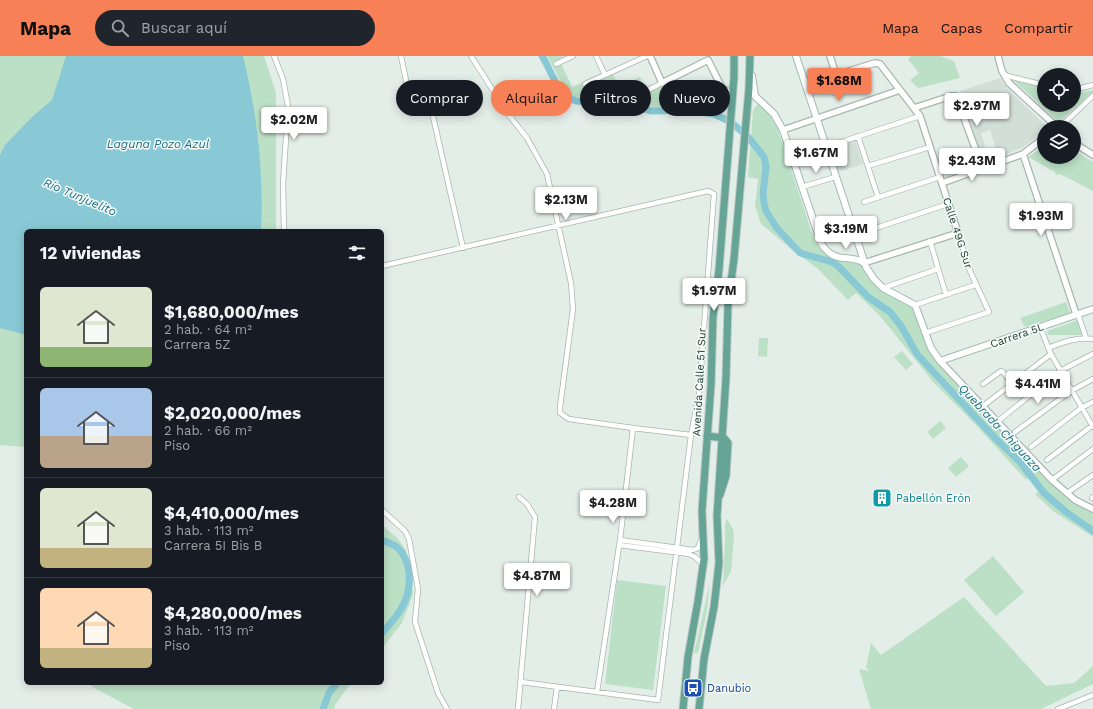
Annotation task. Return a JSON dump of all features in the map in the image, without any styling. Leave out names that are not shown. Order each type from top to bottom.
[{"type":"main road","name":"Avenida Calle 51 Sur","points":[[683,709],[688,657],[698,606],[704,564],[702,511],[711,386],[713,317],[719,270],[734,56]]},
{"type":"main road","points":[[796,56],[864,263],[871,276],[883,288],[915,305],[930,348],[940,361]]},
{"type":"main road","points":[[722,437],[726,378],[728,305],[734,262],[750,57]]},
{"type":"main road","points":[[750,57],[754,94],[774,114],[783,130],[819,240],[826,250],[835,256],[844,259],[856,259],[864,263]]},
{"type":"main road","name":"Carrera 5L","points":[[940,361],[1093,309]]},
{"type":"main road","points":[[699,709],[704,659],[714,607],[718,573],[718,503],[726,481],[728,448],[728,440],[722,437],[707,436]]},
{"type":"street","points":[[274,56],[283,78],[288,106],[283,184],[284,229]]},
{"type":"street","points":[[401,56],[407,85],[414,92],[429,99],[463,248]]},
{"type":"street","points":[[471,56],[508,114],[527,138],[547,174],[571,282],[573,309],[560,413],[569,419],[691,435]]},
{"type":"street","points":[[556,64],[573,56]]},
{"type":"street","points":[[596,56],[605,75]]},
{"type":"street","points":[[594,80],[647,56]]},
{"type":"street","points":[[650,56],[661,80]]},
{"type":"street","points":[[805,85],[836,75],[830,56]]},
{"type":"street","points":[[998,56],[1004,75],[1013,87],[1050,120]]},
{"type":"street","points":[[667,80],[707,58],[718,80]]},
{"type":"street","name":"Calle 49G Sur","points":[[836,75],[877,62],[920,116],[975,285],[989,312],[925,333]]},
{"type":"street","points":[[1004,75],[1037,83]]},
{"type":"street","points":[[1081,88],[1093,85]]},
{"type":"street","points":[[783,130],[900,90]]},
{"type":"street","points":[[914,108],[951,96],[956,96],[978,156],[986,162],[998,164]]},
{"type":"street","points":[[1066,120],[1093,96]]},
{"type":"street","points":[[826,147],[920,116]]},
{"type":"street","points":[[858,136],[878,197]]},
{"type":"street","points":[[942,183],[998,164],[1022,154],[1037,143]]},
{"type":"street","points":[[868,166],[930,147]]},
{"type":"street","points":[[1081,147],[1093,155]]},
{"type":"street","points":[[1022,154],[1086,338]]},
{"type":"street","points":[[802,188],[836,176]]},
{"type":"street","points":[[864,202],[940,177]]},
{"type":"street","points":[[384,266],[708,192],[714,194],[699,394],[691,435],[658,700],[521,682]]},
{"type":"street","points":[[855,234],[948,204]]},
{"type":"street","points":[[864,263],[958,232]]},
{"type":"street","points":[[930,241],[946,295]]},
{"type":"street","points":[[883,288],[938,269]]},
{"type":"street","points":[[915,305],[975,285]]},
{"type":"street","points":[[1040,327],[1048,348],[1060,371],[1093,426],[1047,460]]},
{"type":"street","points":[[1048,348],[1065,341],[1086,338],[1093,339]]},
{"type":"street","points":[[983,406],[1051,354]]},
{"type":"street","points":[[997,422],[1060,371],[1093,354]]},
{"type":"street","points":[[940,361],[1052,480],[1082,505],[1093,509]]},
{"type":"street","points":[[983,384],[1001,371],[1012,384]]},
{"type":"street","points":[[1015,432],[1071,391],[1093,379]]},
{"type":"street","points":[[1031,447],[1081,408],[1093,402]]},
{"type":"street","points":[[597,692],[619,542],[633,428]]},
{"type":"street","points":[[1052,480],[1093,449]]},
{"type":"street","points":[[1067,493],[1093,475]]},
{"type":"street","points":[[518,709],[535,517],[527,504],[519,497]]},
{"type":"street","points":[[384,512],[406,531],[409,539],[418,589],[415,622],[438,693],[447,709]]},
{"type":"street","points":[[619,542],[677,550],[693,550],[698,548],[703,526]]},
{"type":"street","points":[[677,550],[692,555],[704,564]]},
{"type":"street","points":[[554,709],[557,687]]},
{"type":"street","points":[[1058,709],[1093,695]]},
{"type":"shaded area","points":[[1000,78],[1007,88],[1040,120],[1037,120],[1037,137],[1025,146],[999,158],[990,130],[981,133],[986,150],[980,151],[960,91]]},
{"type":"shaded area","points":[[855,140],[863,164],[838,172],[830,148]]},
{"type":"green space","name":"Laguna Pozo Azul","points":[[0,56],[264,56],[276,93],[276,229],[24,229],[24,447],[0,445]]},
{"type":"green space","points":[[547,56],[564,56],[559,59],[569,80],[560,80]]},
{"type":"green space","points":[[911,56],[940,56],[954,61],[960,78],[918,88],[910,80],[919,73],[908,59]]},
{"type":"green space","points":[[613,74],[616,80],[600,80]]},
{"type":"green space","points":[[640,77],[641,80],[633,80]]},
{"type":"green space","points":[[1013,80],[1037,85],[1037,102]]},
{"type":"green space","points":[[580,84],[580,97],[572,95],[572,87]]},
{"type":"green space","points":[[659,88],[659,107],[651,106],[651,92]]},
{"type":"green space","points":[[1093,90],[1093,92],[1081,103],[1081,93]]},
{"type":"green space","points":[[758,104],[769,114],[778,129],[815,242],[820,249],[838,260],[860,264],[886,293],[914,307],[931,354],[1048,479],[1079,504],[1093,512],[1093,537],[1053,511],[1035,494],[1039,491],[1029,477],[1026,480],[974,423],[934,383],[880,316],[856,293],[848,300],[817,268],[797,254],[761,224],[755,206],[758,179],[748,177],[753,110]]},
{"type":"green space","points":[[1048,112],[1070,112],[1061,120],[1057,120]]},
{"type":"green space","points":[[1037,151],[1037,162],[1028,157]]},
{"type":"green space","points":[[1081,154],[1093,162],[1093,191],[1060,174],[1056,175],[1055,172],[1041,164],[1081,164]]},
{"type":"green space","points":[[1066,302],[1070,313],[1025,327],[1020,318]]},
{"type":"green space","points":[[1078,320],[1083,335],[1048,335],[1047,331]]},
{"type":"green space","points":[[759,338],[768,338],[767,357],[758,356]]},
{"type":"green space","points":[[902,351],[913,364],[906,370],[894,357]]},
{"type":"green space","points":[[940,421],[946,428],[933,439],[927,432]]},
{"type":"green space","points":[[961,457],[969,466],[956,477],[948,468]]},
{"type":"green space","points":[[727,519],[733,529],[734,537],[731,571],[723,586],[725,523]]},
{"type":"green space","points":[[384,527],[397,538],[406,550],[411,570],[413,595],[402,623],[384,646]]},
{"type":"green space","points":[[993,556],[1024,592],[996,616],[964,580]]},
{"type":"green space","points":[[617,580],[666,586],[653,690],[605,684]]},
{"type":"green space","points":[[710,582],[707,611],[698,653],[694,653]]},
{"type":"green space","points":[[964,597],[1046,686],[1074,683],[1093,666],[1093,684],[1041,709],[871,709],[859,669],[869,671],[866,667],[871,643],[881,655]]},
{"type":"green space","points":[[91,685],[350,685],[335,705],[335,709],[134,709]]},
{"type":"water","name":"Laguna Pozo Azul","points":[[66,56],[243,56],[256,121],[260,165],[262,209],[261,229],[24,229],[24,334],[0,328],[0,155],[5,145],[33,116],[52,100]]},
{"type":"waterway","name":"Quebrada Chiguaza","points":[[542,56],[560,88],[569,98],[576,101],[626,104],[652,111],[688,110],[714,114],[731,122],[749,138],[764,157],[766,167],[763,194],[764,203],[766,211],[776,227],[800,253],[832,262],[839,267],[868,297],[890,312],[901,326],[917,354],[995,438],[1020,462],[1044,493],[1066,512],[1093,531]]},
{"type":"waterway","name":"Río Tunjuelito","points":[[384,541],[395,545],[402,553],[406,560],[409,573],[409,588],[403,605],[395,618],[384,631]]},
{"type":"waterway","name":"Río Tunjuelito","points":[[323,709],[329,693],[335,685]]},
{"type":"place","name":"Pabellón Erón","points":[[882,498]]},
{"type":"place","name":"Danubio","points":[[693,688]]}]
